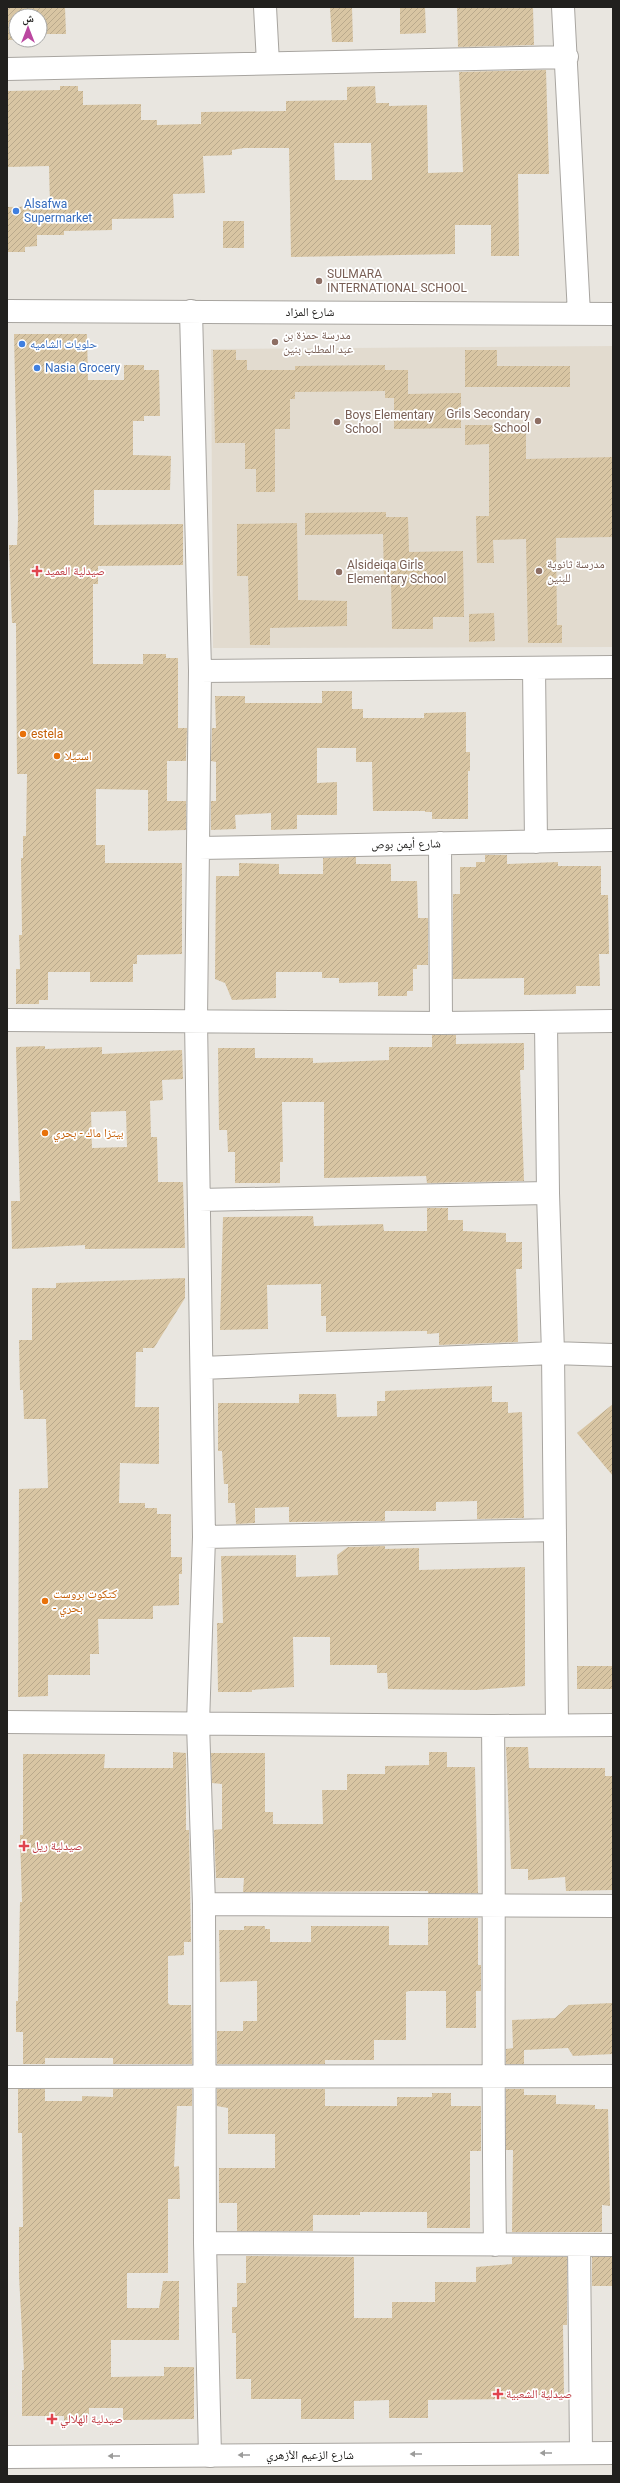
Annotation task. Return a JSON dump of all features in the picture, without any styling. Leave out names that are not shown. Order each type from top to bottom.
[{"type":"street","points":[[265,7],[268,63]]},
{"type":"street","points":[[563,7],[567,57],[579,314]]},
{"type":"street","points":[[7,69],[567,57]]},
{"type":"street","name":"شارع المزاد","points":[[7,311],[613,314]]},
{"type":"street","points":[[191,311],[200,670],[196,1020],[204,1537],[198,1724],[204,1904],[205,2243],[210,2456]]},
{"type":"street","points":[[200,670],[613,667]]},
{"type":"street","points":[[534,668],[536,842]]},
{"type":"street","name":"شارع أيمن بوص","points":[[199,848],[613,840]]},
{"type":"street","points":[[440,843],[441,1023]]},
{"type":"street","points":[[7,1020],[196,1020],[441,1023],[546,1023],[613,1021]]},
{"type":"street","points":[[546,1023],[548,1193],[553,1353],[557,1725]]},
{"type":"street","points":[[199,1200],[548,1193]]},
{"type":"street","points":[[202,1368],[553,1353],[613,1355]]},
{"type":"street","points":[[204,1537],[555,1530]]},
{"type":"street","points":[[7,1722],[493,1726],[613,1725]]},
{"type":"street","points":[[493,1726],[495,1906],[492,2075],[495,2245]]},
{"type":"street","points":[[204,1904],[613,1906]]},
{"type":"street","points":[[7,2077],[613,2076]]},
{"type":"street","points":[[205,2243],[613,2245]]},
{"type":"street","points":[[579,2245],[581,2453]]},
{"type":"street","name":"شارع الزعيم الأزهري","points":[[7,2457],[613,2453]]},
{"type":"shaded area","points":[[613,346],[613,647],[213,648],[211,349]]},
{"type":"building","points":[[7,7],[65,7],[66,34],[48,34],[48,8],[8,8],[8,40]]},
{"type":"building","points":[[330,7],[352,7],[353,42],[332,42]]},
{"type":"building","points":[[400,7],[425,7],[426,33],[400,34]]},
{"type":"building","points":[[457,7],[533,7],[534,45],[458,47]]},
{"type":"building","points":[[546,70],[549,174],[518,174],[519,256],[491,256],[491,225],[455,225],[455,254],[291,257],[289,148],[244,148],[232,150],[232,155],[203,156],[205,193],[173,194],[174,218],[112,219],[112,230],[64,231],[64,235],[37,235],[37,246],[25,247],[25,252],[7,252],[7,207],[50,206],[49,166],[7,167],[7,91],[60,90],[60,86],[78,86],[78,91],[83,91],[83,105],[141,104],[141,120],[157,120],[157,125],[201,124],[201,112],[286,111],[286,101],[347,100],[347,87],[375,86],[376,103],[389,103],[389,106],[427,105],[428,173],[463,172],[459,72]],"holes":[[[334,143],[371,143],[372,180],[335,180]]]},
{"type":"building","points":[[223,221],[244,221],[244,248],[223,248]]},
{"type":"building","points":[[14,334],[87,334],[88,380],[124,380],[124,365],[144,365],[144,370],[159,370],[160,416],[144,416],[144,421],[133,421],[133,455],[171,456],[170,490],[94,490],[94,525],[183,524],[183,565],[98,566],[98,584],[93,584],[93,664],[143,664],[143,654],[166,654],[166,658],[178,658],[178,728],[187,728],[186,761],[167,761],[167,801],[186,801],[186,830],[148,831],[148,790],[96,789],[96,845],[105,845],[105,863],[182,863],[182,954],[137,955],[137,964],[133,964],[133,982],[90,982],[90,972],[48,972],[48,1000],[39,1000],[39,1004],[16,1004],[16,969],[20,969],[19,935],[22,935],[21,858],[23,858],[23,836],[26,836],[27,774],[17,774],[16,623],[12,623],[9,545],[17,545],[18,518]]},
{"type":"building","points":[[213,350],[236,350],[236,360],[247,360],[247,370],[295,370],[295,366],[385,365],[385,370],[408,370],[408,394],[461,393],[461,428],[394,429],[394,398],[385,398],[385,391],[295,392],[295,399],[290,399],[290,429],[275,429],[275,492],[256,492],[256,469],[245,469],[245,443],[215,443]]},
{"type":"building","points":[[465,350],[497,350],[497,366],[570,366],[570,387],[465,387]]},
{"type":"building","points":[[465,425],[526,425],[526,459],[613,457],[613,537],[556,538],[557,625],[562,625],[562,643],[528,643],[526,539],[493,540],[494,563],[477,563],[476,516],[489,516],[489,444],[465,445]]},
{"type":"building","points":[[386,512],[386,517],[408,517],[409,552],[463,551],[464,617],[433,617],[433,629],[392,629],[391,581],[384,581],[383,534],[305,535],[305,513]]},
{"type":"building","points":[[297,523],[298,600],[347,601],[347,626],[270,628],[270,645],[250,645],[248,576],[237,576],[237,524]]},
{"type":"building","points":[[494,613],[495,641],[469,642],[469,614]]},
{"type":"building","points":[[322,691],[352,691],[352,709],[363,709],[363,718],[424,718],[424,713],[466,712],[466,752],[470,752],[470,771],[468,771],[468,819],[432,819],[432,812],[425,811],[373,811],[372,762],[356,762],[356,748],[317,748],[317,783],[337,782],[337,815],[297,815],[297,829],[271,830],[271,813],[235,815],[236,829],[211,830],[211,801],[216,801],[216,762],[211,761],[212,728],[216,728],[215,696],[245,696],[245,703],[322,703]]},
{"type":"building","points":[[485,855],[507,855],[507,864],[558,862],[558,866],[601,866],[601,895],[608,895],[609,954],[599,954],[600,986],[576,986],[576,994],[524,995],[524,978],[453,979],[453,894],[460,894],[460,867],[476,867],[476,862],[485,862]]},
{"type":"building","points":[[356,857],[356,864],[391,864],[391,881],[417,881],[418,918],[428,918],[428,965],[417,965],[417,969],[413,969],[413,991],[407,991],[407,996],[378,996],[378,982],[339,983],[339,978],[322,978],[322,972],[276,972],[276,998],[232,1000],[225,983],[215,979],[216,876],[239,876],[239,863],[279,864],[279,874],[323,874],[323,858]]},
{"type":"building","points":[[432,1035],[456,1035],[456,1044],[524,1043],[524,1070],[520,1070],[524,1181],[427,1183],[426,1176],[324,1178],[324,1102],[282,1102],[283,1162],[280,1162],[280,1183],[235,1183],[235,1152],[228,1152],[227,1130],[219,1130],[218,1048],[255,1048],[255,1058],[313,1058],[313,1063],[389,1060],[389,1047],[432,1047]]},
{"type":"building","points":[[45,1046],[45,1049],[102,1047],[102,1054],[182,1050],[183,1079],[162,1080],[163,1100],[150,1101],[151,1137],[157,1137],[158,1182],[183,1182],[185,1248],[85,1249],[85,1245],[12,1249],[11,1201],[20,1201],[16,1047]],"holes":[[[126,1111],[127,1147],[92,1148],[91,1112]]]},
{"type":"building","points":[[427,1208],[448,1208],[448,1220],[463,1220],[463,1231],[506,1233],[506,1242],[522,1242],[522,1269],[516,1269],[518,1342],[439,1345],[439,1333],[427,1334],[427,1331],[326,1332],[326,1316],[321,1316],[321,1284],[267,1285],[268,1329],[220,1330],[223,1217],[313,1216],[314,1226],[383,1224],[384,1231],[427,1231]]},
{"type":"building","points":[[185,1278],[185,1298],[154,1348],[143,1348],[143,1352],[136,1352],[135,1407],[159,1407],[159,1464],[120,1463],[119,1503],[145,1503],[145,1508],[157,1508],[157,1514],[171,1514],[171,1557],[182,1557],[182,1574],[179,1574],[179,1605],[153,1606],[153,1619],[98,1619],[99,1654],[90,1654],[90,1675],[48,1675],[48,1696],[18,1697],[19,1489],[48,1488],[46,1419],[24,1419],[23,1390],[20,1390],[19,1340],[32,1340],[32,1288],[56,1288],[56,1283]]},
{"type":"building","points":[[492,1386],[492,1402],[508,1402],[508,1413],[522,1412],[524,1518],[477,1519],[477,1501],[436,1502],[436,1511],[385,1511],[385,1521],[289,1522],[289,1507],[255,1508],[255,1523],[236,1524],[235,1503],[228,1503],[228,1484],[224,1484],[222,1451],[218,1451],[218,1403],[299,1403],[299,1394],[336,1394],[337,1417],[377,1416],[377,1401],[385,1401],[385,1391]]},
{"type":"building","points":[[613,1404],[613,1476],[577,1433]]},
{"type":"building","points":[[385,1546],[385,1549],[419,1548],[419,1570],[525,1567],[525,1686],[476,1690],[388,1689],[387,1673],[377,1673],[377,1665],[330,1665],[330,1637],[293,1637],[294,1687],[252,1690],[252,1692],[218,1692],[217,1623],[223,1623],[221,1556],[296,1555],[296,1577],[338,1575],[337,1555],[348,1547]]},
{"type":"building","points":[[577,1666],[613,1666],[613,1689],[577,1689]]},
{"type":"building","points":[[506,1747],[528,1747],[529,1768],[605,1768],[605,1776],[613,1776],[613,1890],[566,1891],[565,1877],[528,1880],[528,1869],[511,1869]]},
{"type":"building","points":[[173,1752],[186,1753],[186,1830],[189,1830],[191,1942],[184,1942],[184,1955],[168,1956],[168,2003],[170,2005],[191,2005],[192,2064],[113,2064],[113,2058],[45,2058],[45,2064],[23,2064],[23,2032],[16,2032],[16,2001],[18,2001],[20,1902],[22,1902],[20,1835],[23,1835],[23,1754],[105,1754],[104,1768],[173,1768]]},
{"type":"building","points":[[429,1752],[447,1752],[447,1767],[475,1767],[478,1893],[428,1893],[428,1891],[243,1892],[244,1878],[216,1878],[214,1830],[222,1829],[222,1784],[212,1783],[211,1753],[265,1753],[265,1812],[273,1812],[273,1824],[323,1824],[322,1790],[347,1790],[347,1774],[385,1774],[385,1766],[429,1765]]},
{"type":"building","points":[[428,1918],[478,1918],[478,1965],[481,1965],[481,1991],[476,1991],[476,2028],[446,2028],[446,1991],[409,1991],[406,1992],[406,2040],[374,2040],[374,2060],[325,2060],[325,2064],[217,2064],[217,2031],[243,2031],[243,2021],[257,2021],[257,1981],[220,1982],[219,1930],[244,1930],[244,1926],[265,1926],[265,1929],[270,1929],[270,1942],[311,1942],[311,1926],[389,1926],[389,1945],[428,1945]]},
{"type":"building","points":[[612,2003],[613,2054],[573,2056],[568,2048],[524,2050],[524,2064],[506,2064],[506,2049],[513,2048],[512,2020],[555,2018],[569,2005]]},
{"type":"building","points":[[18,2089],[45,2089],[45,2101],[82,2101],[82,2096],[113,2097],[113,2089],[192,2089],[192,2106],[177,2106],[174,2167],[179,2166],[180,2199],[168,2199],[168,2273],[127,2273],[127,2308],[159,2308],[163,2281],[179,2281],[179,2340],[111,2340],[111,2377],[164,2376],[164,2367],[194,2367],[194,2419],[123,2420],[123,2408],[89,2408],[89,2424],[64,2424],[64,2416],[22,2416],[22,2370],[24,2370],[19,2276],[19,2227],[23,2227],[22,2133],[18,2133]]},
{"type":"building","points":[[217,2089],[325,2089],[325,2106],[397,2106],[397,2097],[432,2097],[432,2093],[451,2093],[451,2106],[481,2106],[481,2151],[470,2151],[470,2228],[427,2228],[427,2212],[360,2212],[360,2215],[313,2215],[313,2231],[237,2231],[237,2203],[219,2203],[219,2168],[275,2168],[275,2134],[228,2134],[228,2108],[217,2106]]},
{"type":"building","points":[[506,2089],[524,2089],[524,2095],[556,2095],[556,2104],[595,2105],[595,2109],[608,2109],[610,2206],[602,2205],[602,2232],[512,2232],[513,2150],[506,2150]]},
{"type":"building","points":[[246,2256],[354,2257],[354,2318],[392,2318],[392,2302],[435,2302],[435,2282],[476,2282],[476,2267],[512,2264],[512,2257],[567,2257],[567,2325],[563,2325],[564,2395],[510,2395],[510,2399],[428,2400],[428,2418],[389,2418],[389,2400],[354,2401],[354,2419],[301,2419],[301,2399],[251,2399],[251,2379],[236,2379],[236,2333],[232,2333],[232,2307],[237,2307],[237,2283],[246,2283]]},
{"type":"building","points":[[592,2257],[613,2257],[613,2286],[592,2286]]},
{"type":"place","name":"Alsafwa Supermarket","points":[[16,211]]},
{"type":"place","name":"SULMARA INTERNATIONAL SCHOOL","points":[[319,281]]},
{"type":"place","name":"مدرسة حمزة بن عبد المطلب بنين","points":[[275,342]]},
{"type":"place","name":"حلويات الشاميه","points":[[22,344]]},
{"type":"place","name":"Nasia Grocery","points":[[37,368]]},
{"type":"place","name":"Grils Secondary School","points":[[538,421]]},
{"type":"place","name":"Boys Elementary School","points":[[337,422]]},
{"type":"place","name":"صيدلية العميد","points":[[37,571]]},
{"type":"place","name":"مدرسة ثانوية للبنين","points":[[539,571]]},
{"type":"place","name":"Alsideiqa Girls Elementary School","points":[[339,572]]},
{"type":"place","name":"estela","points":[[23,734]]},
{"type":"place","name":"استيلا","points":[[57,756]]},
{"type":"place","name":"بيتزا ماك - بحري","points":[[45,1133]]},
{"type":"place","name":"كتكوت بروست - بحري","points":[[45,1601]]},
{"type":"place","name":"صيدلية ريل","points":[[24,1846]]},
{"type":"place","name":"صيدلية الشعبية","points":[[498,2394]]},
{"type":"place","name":"صيدلية الهلالي","points":[[52,2419]]}]
